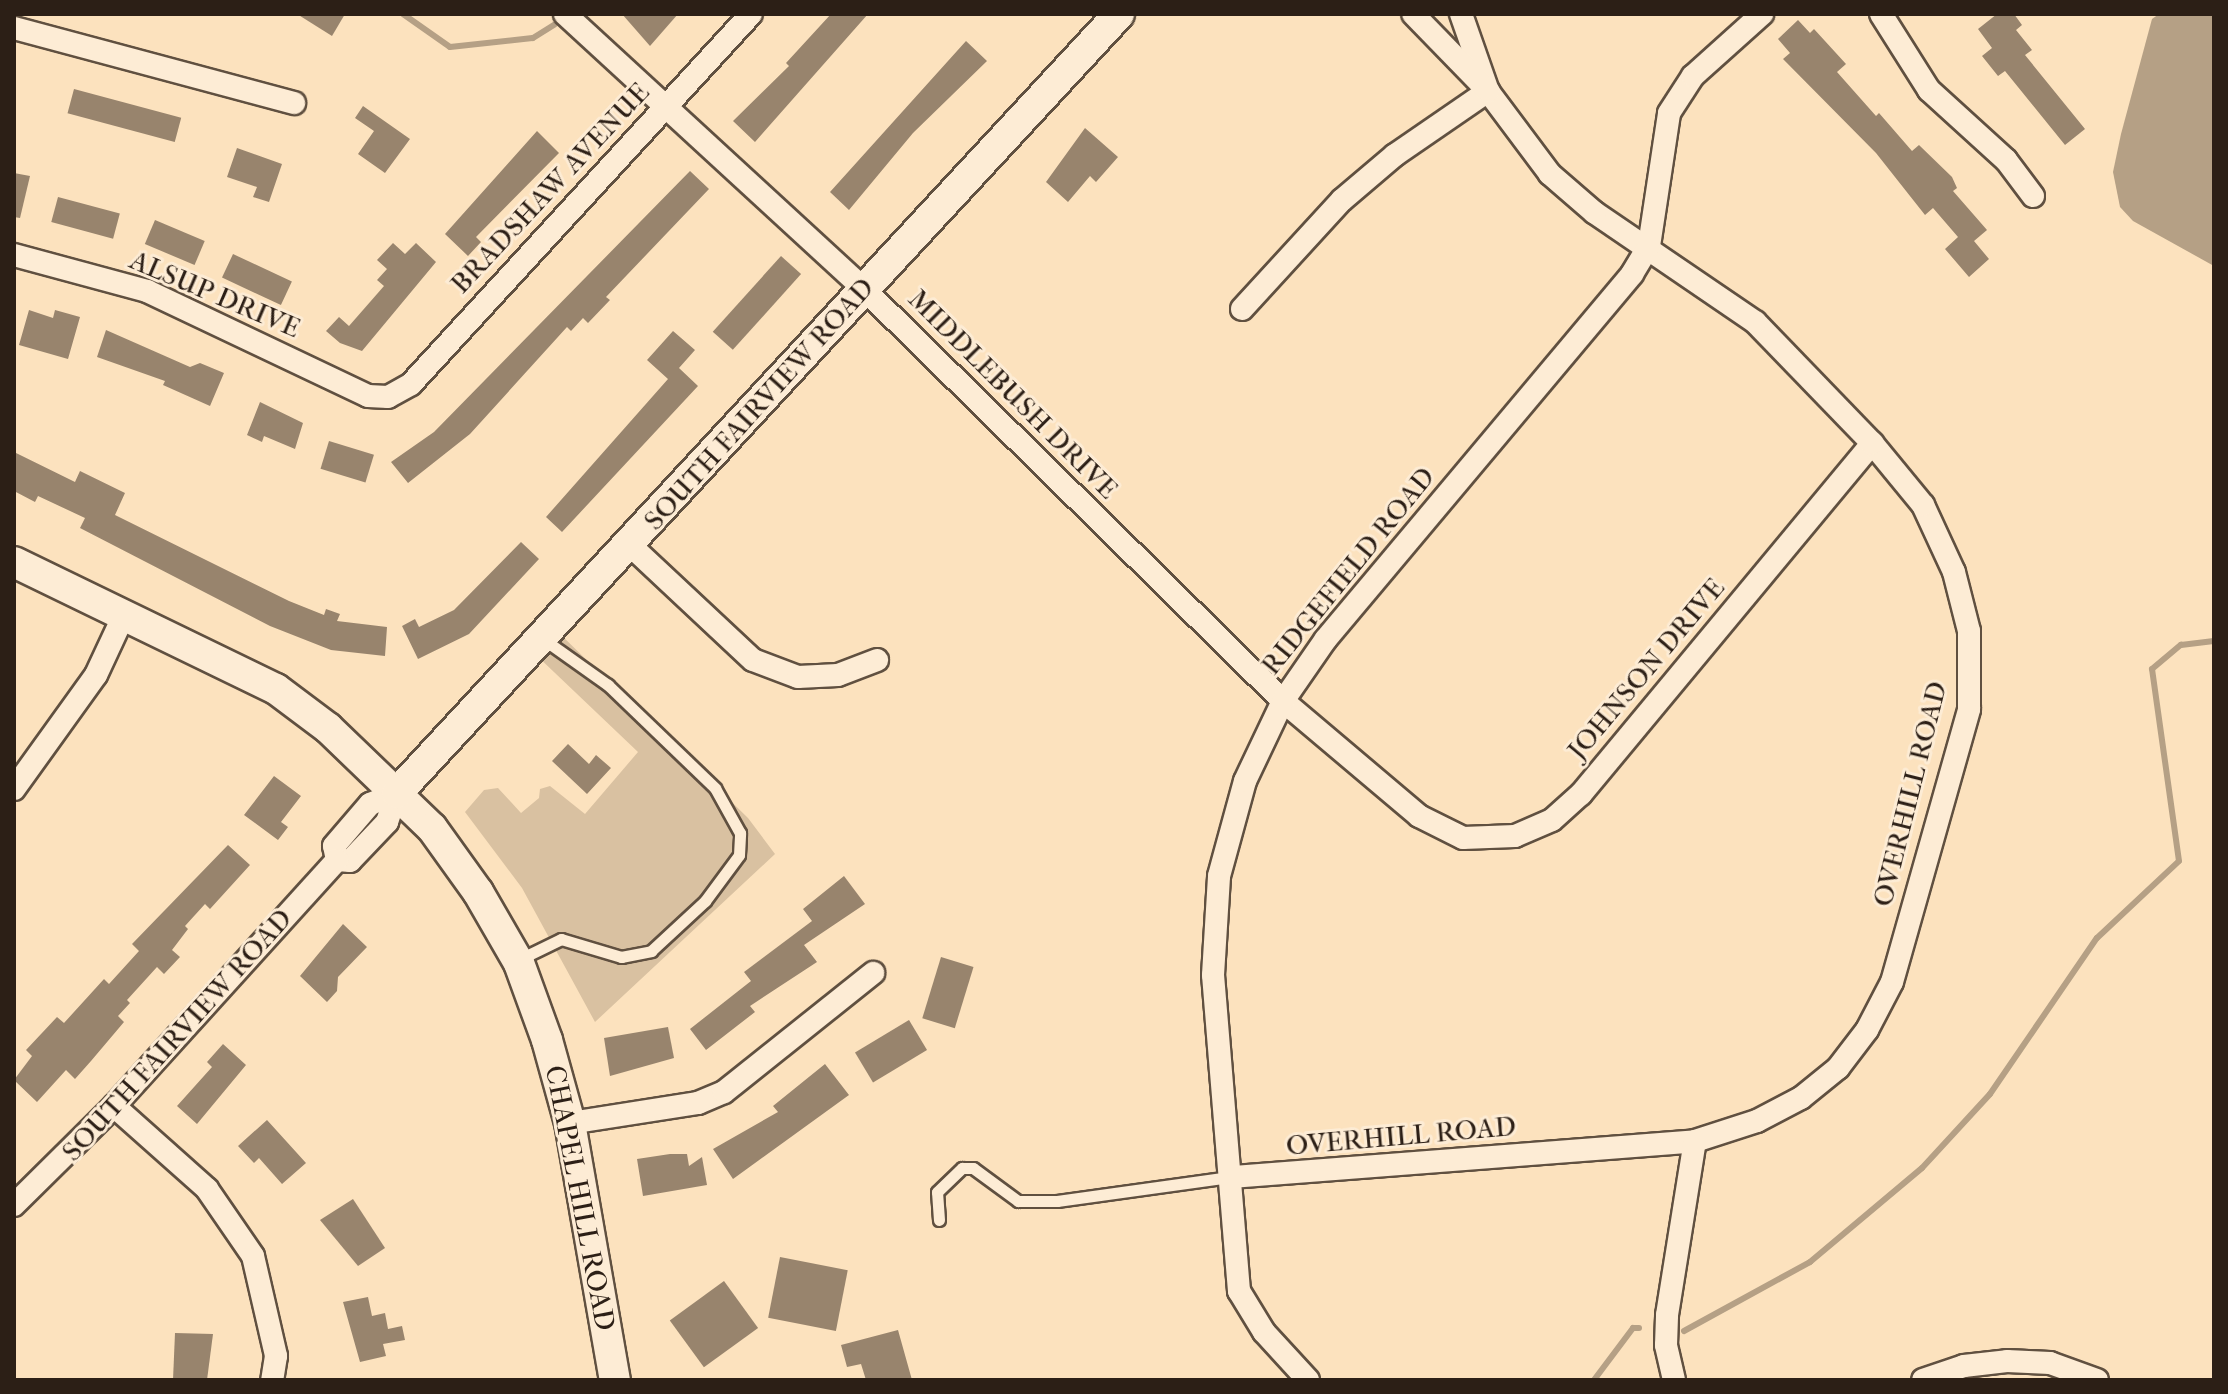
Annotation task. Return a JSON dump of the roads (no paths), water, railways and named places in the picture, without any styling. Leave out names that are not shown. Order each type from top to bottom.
[{"type":"street","name":"MIDDLEBUSH DRIVE","points":[[565,14],[863,288],[1283,701],[1419,816]]},
{"type":"street","name":"BRADSHAW AVENUE","points":[[388,397],[411,384],[751,14]]},
{"type":"street","name":"SOUTH FAIRVIEW ROAD","points":[[14,1205],[114,1106],[337,860],[350,861],[387,822],[397,793],[631,546],[863,288],[1119,14]]},
{"type":"street","name":"OVERHILL ROAD","points":[[1232,1177],[1695,1141],[1757,1121],[1801,1098],[1838,1068],[1867,1030],[1892,982],[1969,709],[1969,631],[1954,572],[1923,505],[1872,443],[1755,322],[1649,246],[1595,213],[1550,174],[1488,91],[1413,14]]},
{"type":"street","name":"OVERHILL ROAD","points":[[1461,14],[1488,91]]},
{"type":"street","name":"RIDGEFIELD ROAD","points":[[1308,1380],[1264,1332],[1239,1291],[1213,975],[1219,876],[1245,781],[1283,701],[1326,639],[1632,274],[1649,246],[1669,113],[1693,76],[1762,14]]},
{"type":"street","points":[[1881,14],[1929,90],[1966,129],[2006,160],[2033,196]]},
{"type":"street","points":[[14,28],[294,103]]},
{"type":"street","points":[[1242,309],[1342,200],[1395,155],[1488,91]]},
{"type":"street","name":"ALSUP DRIVE","points":[[14,255],[147,291],[368,396],[388,397]]},
{"type":"street","name":"JOHNSON DRIVE","points":[[1419,816],[1463,838],[1515,836],[1552,820],[1581,794],[1872,443]]},
{"type":"street","points":[[631,546],[753,660],[798,677],[838,675],[877,660]]},
{"type":"street","name":"CHAPEL HILL ROAD","points":[[14,562],[276,689],[328,728],[397,793],[432,828],[460,866],[517,960],[570,1123],[615,1380]]},
{"type":"street","points":[[14,789],[96,675],[124,615]]},
{"type":"street","points":[[570,1123],[698,1103],[724,1092],[873,973]]},
{"type":"street","points":[[114,1106],[207,1189],[253,1256],[276,1356],[272,1380]]},
{"type":"street","points":[[1674,1380],[1666,1345],[1667,1315],[1695,1141]]},
{"type":"street","points":[[1923,1380],[1964,1366],[2007,1361],[2050,1363],[2097,1380]]},
{"type":"lane","points":[[517,960],[561,939],[621,957],[651,951],[705,901],[739,855],[737,825],[715,788],[608,685],[543,639]]},
{"type":"lane","points":[[939,1220],[937,1192],[962,1168],[973,1168],[1018,1201],[1057,1201],[1209,1176],[1232,1177]]},
{"type":"waterway","points":[[403,14],[450,47],[533,38],[554,25]]},
{"type":"waterway","points":[[1684,1331],[1810,1262],[1922,1168],[1990,1094],[2097,938],[2179,861],[2152,669],[2181,645],[2214,641]]},
{"type":"waterway","points":[[1594,1380],[1633,1328],[1639,1328]]}]
